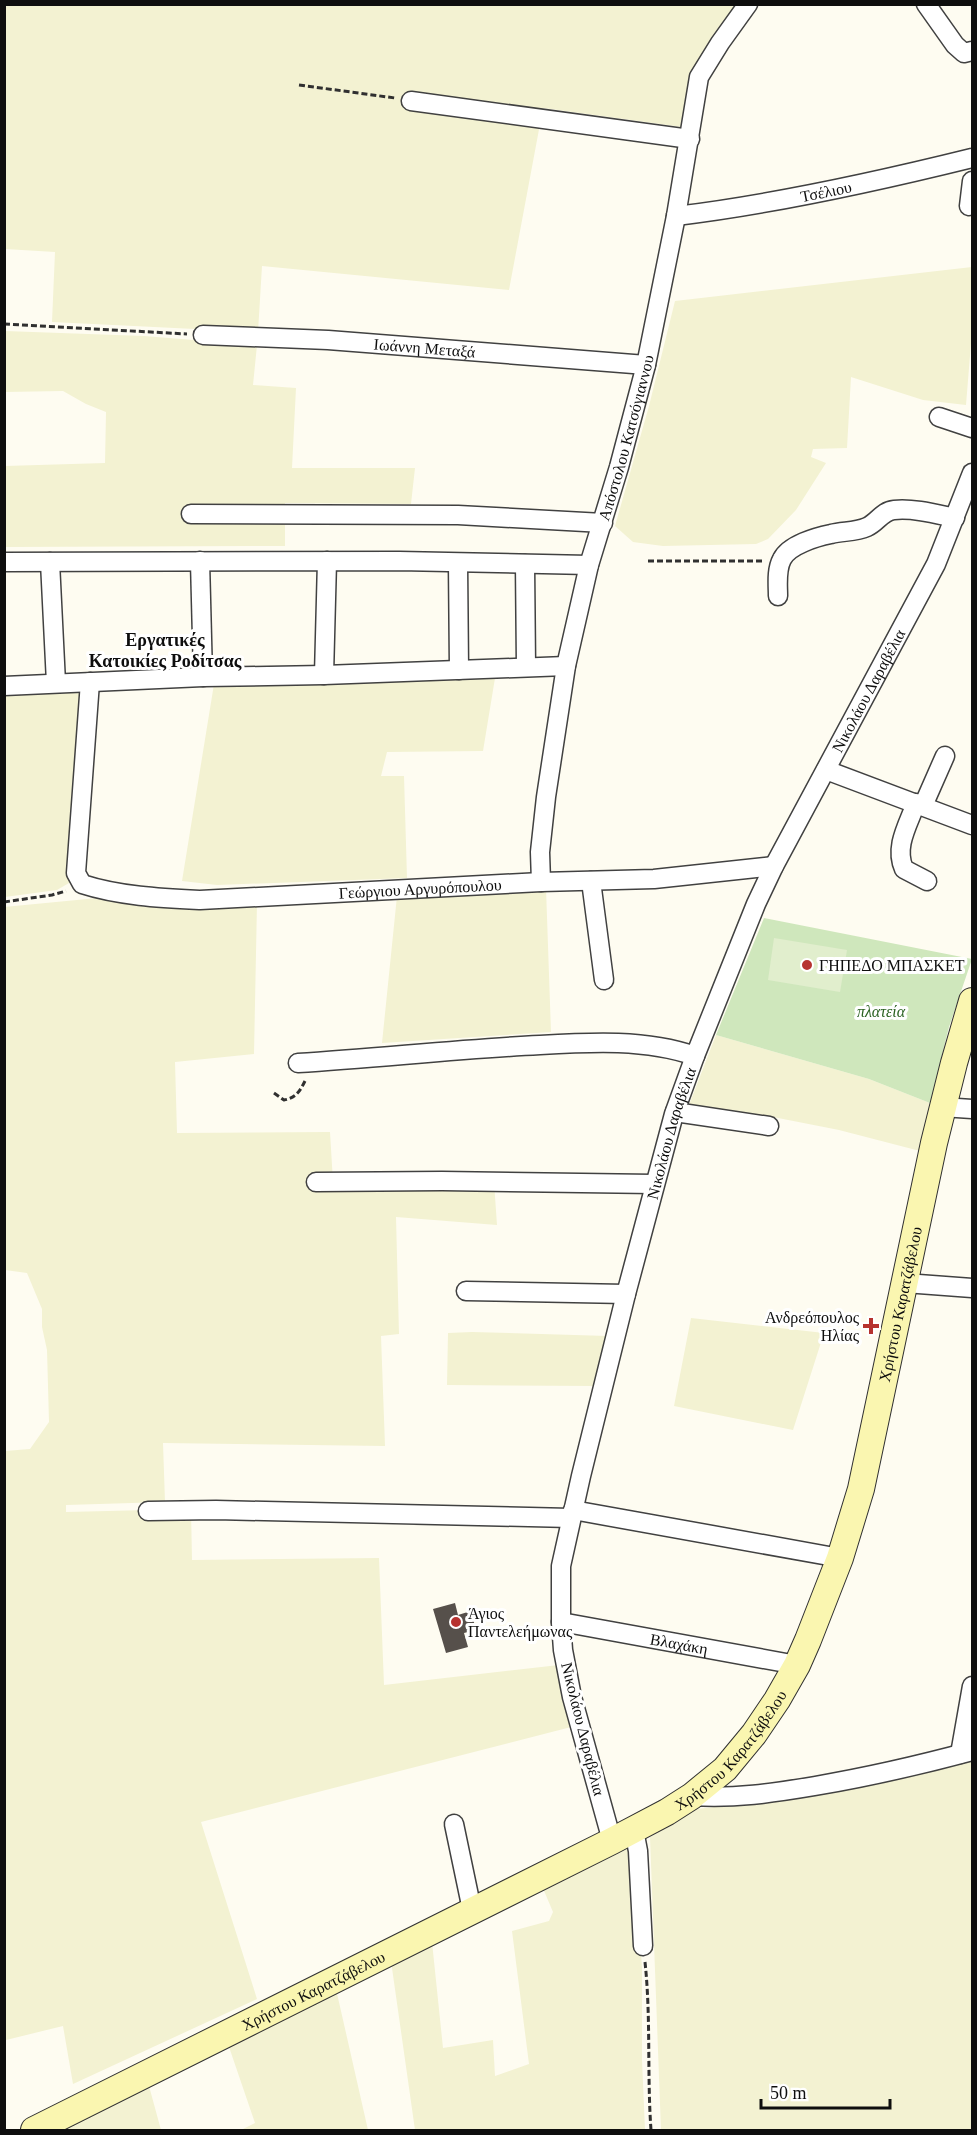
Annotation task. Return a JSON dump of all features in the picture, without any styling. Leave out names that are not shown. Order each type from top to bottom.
[{"type":"street","name":"Απόστολου Κατσόγιαννου","points":[[541,882],[540,852],[546,797],[566,666],[589,565],[603,523],[646,365],[690,139],[694,97],[699,77],[748,4]]},
{"type":"street","points":[[926,4],[955,45],[964,53],[972,54]]},
{"type":"street","points":[[411,101],[690,139]]},
{"type":"street","name":"Τσέλιου","points":[[676,216],[747,206],[862,184],[972,158]]},
{"type":"street","points":[[969,206],[972,181]]},
{"type":"street","name":"Ιωάννη Μεταξά","points":[[203,334],[340,341],[646,365]]},
{"type":"street","points":[[939,417],[972,428]]},
{"type":"street","name":"Νικολάου Δαραβέλια","points":[[643,1946],[639,1860],[623,1836],[572,1697],[563,1650],[561,1566],[572,1514],[654,1184],[675,1112],[695,1056],[756,904],[774,866],[936,564],[962,511],[972,473]]},
{"type":"street","points":[[778,596],[778,570],[782,558],[794,548],[831,534],[867,527],[876,522],[884,513],[894,510],[962,511]]},
{"type":"street","points":[[191,514],[458,515],[603,523]]},
{"type":"street","points":[[200,561],[203,677]]},
{"type":"street","points":[[4,562],[327,561],[589,565]]},
{"type":"street","points":[[324,675],[327,561]]},
{"type":"street","points":[[50,562],[56,683]]},
{"type":"street","points":[[458,563],[459,670]]},
{"type":"street","points":[[525,564],[526,667]]},
{"type":"street","points":[[4,686],[203,677],[566,666]]},
{"type":"street","points":[[79,878],[90,682]]},
{"type":"street","points":[[927,880],[904,869],[899,860],[900,844],[945,756]]},
{"type":"street","points":[[826,770],[972,825]]},
{"type":"street","name":"Γεώργιου Αργυρόπουλου","points":[[79,878],[99,889],[142,896],[200,900],[541,882],[654,879],[774,866]]},
{"type":"street","points":[[591,881],[604,980]]},
{"type":"street","name":"Χρήστου Καρατζάβελου","points":[[34,2130],[623,1836],[692,1796],[725,1769],[754,1734],[797,1665],[840,1558],[861,1490],[942,1107],[972,1001]]},
{"type":"street","points":[[305,1063],[464,1048],[614,1043],[649,1046],[695,1056]]},
{"type":"street","points":[[942,1107],[972,1109]]},
{"type":"street","points":[[675,1112],[770,1126]]},
{"type":"street","points":[[316,1182],[654,1184]]},
{"type":"street","points":[[905,1283],[972,1288]]},
{"type":"street","points":[[466,1291],[626,1294]]},
{"type":"street","points":[[148,1511],[572,1514],[840,1558]]},
{"type":"street","name":"Βλαχάκη","points":[[561,1622],[797,1665]]},
{"type":"street","points":[[692,1796],[719,1798],[797,1789],[862,1778],[966,1752],[972,1686]]},
{"type":"street","points":[[454,1824],[472,1910]]},
{"type":"path","points":[[299,85],[411,101]]},
{"type":"path","points":[[4,324],[203,334]]},
{"type":"path","points":[[648,561],[765,561],[782,558]]},
{"type":"path","points":[[4,902],[52,895],[79,878]]},
{"type":"path","points":[[274,1093],[284,1100],[292,1099],[300,1091],[305,1063]]},
{"type":"path","points":[[643,1946],[648,1988],[648,2087],[651,2130]]},
{"type":"green space","points":[[4,5],[742,5],[709,49],[689,128],[543,108],[509,290],[262,266],[258,332],[52,322],[55,252],[5,249]]},
{"type":"green space","points":[[972,267],[972,331],[966,405],[923,400],[851,377],[847,448],[813,449],[811,457],[826,463],[796,510],[768,539],[756,544],[663,546],[633,542],[615,526],[649,406],[675,301]]},
{"type":"green space","points":[[5,331],[144,336],[257,345],[253,385],[296,388],[292,468],[415,468],[411,504],[285,503],[285,546],[5,547],[5,466],[105,463],[106,412],[63,391],[5,392]]},
{"type":"green space","points":[[496,672],[483,751],[387,752],[381,776],[404,776],[407,878],[217,885],[182,881],[214,684]]},
{"type":"green space","points":[[86,688],[69,883],[57,890],[5,897],[4,691]]},
{"type":"green space","points":[[546,888],[551,1032],[382,1043],[397,896]]},
{"type":"green space","points":[[108,897],[257,903],[254,1054],[175,1062],[177,1133],[330,1132],[333,1182],[494,1182],[497,1225],[396,1217],[399,1334],[381,1336],[385,1446],[163,1443],[165,1502],[66,1505],[66,1512],[191,1509],[192,1560],[379,1558],[384,1685],[559,1665],[575,1726],[201,1822],[257,1999],[73,2084],[63,2026],[6,2040],[5,1451],[30,1449],[49,1422],[47,1350],[42,1327],[42,1309],[27,1273],[5,1270],[4,907]]},
{"type":"green space","name":"πλατεία","points":[[764,918],[972,959],[949,1027],[930,1103],[869,1079],[716,1035]]},
{"type":"green space","name":"ΓΗΠΕΔΟ ΜΠΑΣΚΕΤ","points":[[774,938],[847,950],[840,992],[768,980]]},
{"type":"green space","points":[[716,1035],[869,1079],[930,1103],[920,1151],[839,1130],[773,1117],[689,1105]]},
{"type":"green space","points":[[691,1318],[824,1333],[793,1430],[674,1406]]},
{"type":"green space","points":[[448,1333],[608,1336],[597,1386],[447,1385]]},
{"type":"green space","points":[[972,1759],[972,2130],[661,2130],[650,1837],[696,1809],[754,1803]]},
{"type":"green space","points":[[634,1844],[642,1968],[645,2130],[415,2130],[391,1961],[432,1942],[443,2048],[493,2040],[495,2076],[529,2064],[512,1931],[549,1921],[553,1912],[542,1886]]},
{"type":"green space","points":[[336,1989],[368,2130],[241,2130],[255,2123],[228,2044]]},
{"type":"green space","points":[[149,2086],[161,2130],[50,2130]]},
{"type":"building","name":"Άγιος Παντελεήμωνας","points":[[455,1603],[458,1615],[471,1611],[476,1630],[464,1633],[468,1647],[446,1653],[433,1609]]},
{"type":"place","name":"ΓΗΠΕΔΟ ΜΠΑΣΚΕΤ","points":[[807,965]]},
{"type":"place","name":"Ανδρεόπουλος Ηλίας","points":[[871,1326]]},
{"type":"place","name":"Άγιος Παντελεήμωνας","points":[[456,1622]]},
{"type":"district","name":"Εργατικές Κατοικίες Ροδίτσας","points":[[165,650]]}]
